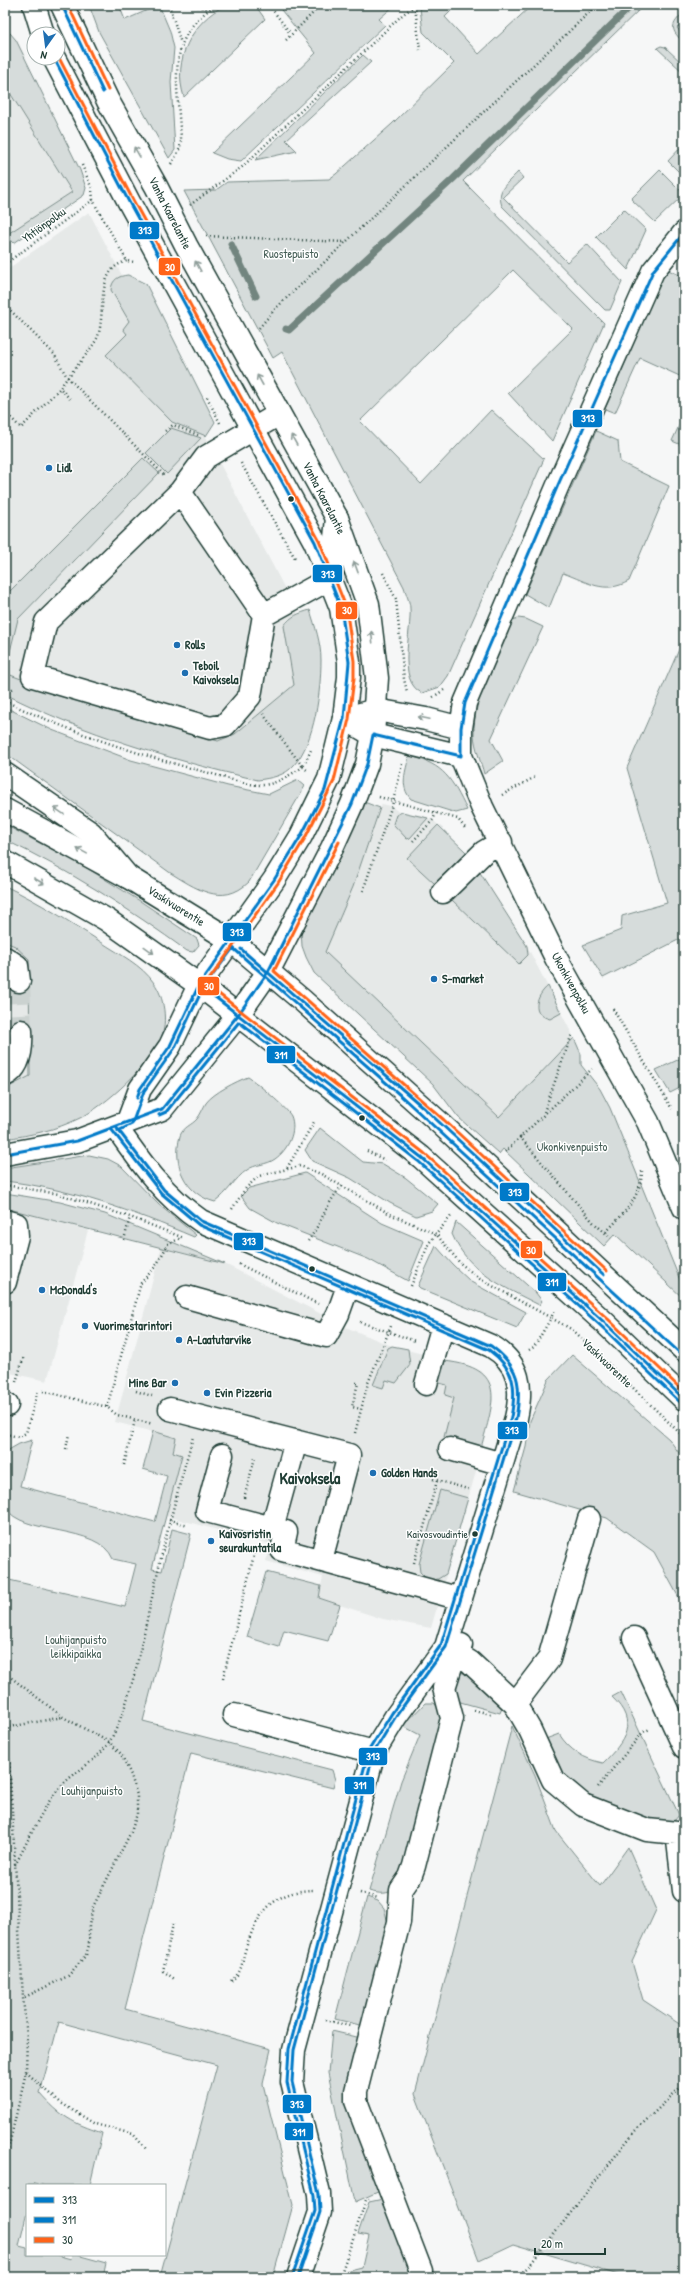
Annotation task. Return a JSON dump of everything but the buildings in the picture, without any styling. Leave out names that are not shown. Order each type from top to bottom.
[{"type":"main road","points":[[34,5],[41,26]]},
{"type":"main road","name":"Vanha Kaarelantie","points":[[5,1154],[55,1147],[77,1141],[162,1108],[238,1015],[268,972],[352,804],[367,764],[376,710],[376,674],[368,604],[337,518],[108,101],[62,5]]},
{"type":"main road","points":[[58,66],[252,430],[315,542],[331,578],[341,608],[349,662],[344,718],[325,790],[301,836],[274,880],[232,941],[199,985],[170,1046],[140,1089],[122,1124],[152,1178],[168,1195],[201,1221],[221,1232],[503,1353],[515,1371],[519,1383],[519,1404],[461,1598],[452,1651],[452,1663],[444,1688],[452,1718],[414,1866],[410,1877],[401,1890],[399,1922],[356,2091],[356,2101],[421,2271],[421,2277]]},
{"type":"main road","name":"Ukonkivenpolku","points":[[684,233],[653,271],[558,485],[465,703],[461,728],[461,756],[482,807],[501,842],[556,958],[648,1122],[684,1208]]},
{"type":"main road","points":[[180,492],[264,615],[250,696],[225,725],[210,728],[33,676],[46,622],[180,492],[206,457],[279,414]]},
{"type":"main road","points":[[331,578],[337,518]]},
{"type":"main road","points":[[264,615],[331,578]]},
{"type":"main road","points":[[344,718],[376,710],[426,719],[461,728]]},
{"type":"main road","points":[[344,718],[373,735],[461,756]]},
{"type":"main road","points":[[5,774],[91,833],[128,877]]},
{"type":"main road","name":"Vaskivuorentie","points":[[5,810],[128,877],[232,941],[441,1124],[684,1350]]},
{"type":"main road","points":[[443,892],[484,852],[501,842]]},
{"type":"main road","points":[[5,862],[107,920],[199,985],[421,1156],[594,1313],[684,1399]]},
{"type":"main road","points":[[5,958],[17,966],[19,981]]},
{"type":"main road","points":[[5,1075],[10,1072],[17,1063],[22,1048],[21,1031]]},
{"type":"main road","points":[[5,1282],[17,1236],[16,1224],[6,1225]]},
{"type":"main road","points":[[187,1297],[326,1336],[338,1314],[348,1286]]},
{"type":"main road","points":[[426,1384],[442,1326]]},
{"type":"main road","points":[[170,1409],[350,1455],[321,1560]]},
{"type":"main road","points":[[265,1536],[296,1441]]},
{"type":"main road","points":[[450,1449],[502,1464]]},
{"type":"main road","points":[[222,1455],[207,1511],[265,1536],[286,1532],[282,1550],[461,1598]]},
{"type":"main road","points":[[515,1704],[549,1660],[589,1519]]},
{"type":"main road","points":[[298,2277],[320,2212],[319,2194],[292,2082],[291,2066],[303,2015],[374,1752],[396,1716],[466,1634]]},
{"type":"main road","points":[[634,1638],[684,1747]]},
{"type":"main road","points":[[452,1651],[470,1662],[515,1704],[553,1780],[583,1805],[648,1830],[680,1831],[684,1891]]},
{"type":"main road","points":[[234,1715],[374,1752]]},
{"type":"path","points":[[169,5],[181,43]]},
{"type":"path","points":[[194,5],[209,9]]},
{"type":"path","points":[[170,166],[177,155],[183,138],[179,118],[177,82],[178,56],[181,43],[193,22],[216,5]]},
{"type":"path","points":[[269,5],[290,34]]},
{"type":"path","points":[[286,40],[290,34],[321,5]]},
{"type":"path","points":[[415,5],[420,50]]},
{"type":"path","points":[[187,208],[242,167],[402,15],[415,5]]},
{"type":"path","points":[[258,330],[276,308],[597,5]]},
{"type":"path","points":[[92,189],[93,200],[127,261]]},
{"type":"path","name":"Yhtiönpolku","points":[[5,264],[93,200]]},
{"type":"path","points":[[202,236],[346,242]]},
{"type":"path","points":[[5,412],[21,428],[60,388],[98,336],[106,281],[110,271],[121,263],[127,261],[138,264]]},
{"type":"path","points":[[5,305],[54,354],[67,377],[180,492]]},
{"type":"path","points":[[60,388],[70,399]]},
{"type":"path","points":[[206,395],[230,443],[311,589]]},
{"type":"path","points":[[250,696],[303,767],[310,771]]},
{"type":"path","points":[[5,701],[45,720],[104,743],[152,759],[259,785],[281,781],[303,767],[313,745]]},
{"type":"path","points":[[363,891],[393,802],[403,759]]},
{"type":"path","points":[[501,796],[510,789],[537,776]]},
{"type":"path","points":[[393,802],[458,820]]},
{"type":"path","points":[[414,841],[433,820],[436,813]]},
{"type":"path","points":[[612,1007],[672,1109]]},
{"type":"path","points":[[543,1115],[572,1031]]},
{"type":"path","points":[[505,1152],[596,1065]]},
{"type":"path","points":[[287,1168],[314,1122]]},
{"type":"path","points":[[520,1137],[593,1222],[611,1238]]},
{"type":"path","points":[[221,1232],[231,1210],[246,1188],[259,1176],[300,1166],[321,1174],[390,1214],[436,1234]]},
{"type":"path","points":[[606,1232],[638,1195],[642,1184],[643,1167]]},
{"type":"path","points":[[5,1185],[59,1194],[130,1217],[188,1240]]},
{"type":"path","points":[[308,1241],[318,1227],[331,1200],[342,1186]]},
{"type":"path","points":[[409,1290],[429,1243],[451,1216]]},
{"type":"path","points":[[124,1240],[130,1217]]},
{"type":"path","name":"Vaskivuorentie","points":[[436,1234],[460,1263],[480,1279],[573,1330],[684,1437]]},
{"type":"path","points":[[107,1407],[141,1283],[156,1266],[168,1244],[181,1237]]},
{"type":"path","points":[[234,1262],[338,1314],[436,1348]]},
{"type":"path","points":[[534,1347],[551,1318]]},
{"type":"path","points":[[354,1435],[368,1383],[387,1332]]},
{"type":"path","points":[[16,1382],[24,1356]]},
{"type":"path","points":[[356,1383],[358,1383],[352,1406],[361,1409]]},
{"type":"path","points":[[44,1391],[107,1407],[117,1415],[150,1423]]},
{"type":"path","points":[[15,1865],[49,1804],[64,1783],[97,1757],[110,1742],[127,1698],[136,1669],[169,1520],[199,1416]]},
{"type":"path","points":[[124,1465],[136,1420]]},
{"type":"path","points":[[66,1449],[70,1434]]},
{"type":"path","points":[[433,1479],[475,1491]]},
{"type":"path","points":[[414,1564],[437,1481]]},
{"type":"path","points":[[169,1520],[191,1526]]},
{"type":"path","points":[[223,1678],[265,1536]]},
{"type":"path","points":[[5,1673],[63,1717],[110,1742],[121,1754],[131,1776],[137,1795],[138,1814],[93,1907],[89,1925],[89,1945],[86,1955],[68,1976],[23,1998]]},
{"type":"path","points":[[5,1691],[23,1998],[27,2037],[26,2072],[5,2163]]},
{"type":"path","points":[[447,1703],[526,1724]]},
{"type":"path","points":[[8,1727],[63,1717]]},
{"type":"path","points":[[583,1805],[643,1732],[671,1718]]},
{"type":"path","points":[[338,1886],[399,1905]]},
{"type":"path","points":[[231,1981],[240,1973],[246,1949],[256,1923],[275,1900],[299,1890],[317,1890]]},
{"type":"path","points":[[173,1924],[162,1971],[176,1980]]},
{"type":"path","points":[[303,2015],[371,2031]]},
{"type":"path","points":[[26,2072],[61,2103],[95,2124],[133,2134],[147,2150]]},
{"type":"path","points":[[517,2277],[529,2266],[635,2131],[684,2084]]},
{"type":"path","points":[[340,2277],[366,2200],[391,2193]]},
{"type":"shaded area","points":[[5,85],[72,192],[5,236]]},
{"type":"shaded area","points":[[89,212],[298,614],[287,620],[284,626],[294,685],[235,734],[218,741],[48,689],[5,673],[5,271]]},
{"type":"shaded area","points":[[382,804],[391,806],[400,813],[421,815],[433,820],[466,852],[527,946],[574,1038],[499,1117],[324,952],[353,887]]},
{"type":"shaded area","points":[[5,942],[15,946],[29,959],[30,1076],[5,1089]]},
{"type":"shaded area","points":[[5,1208],[88,1230],[47,1381],[5,1372]]},
{"type":"shaded area","points":[[161,1249],[225,1264],[348,1328],[392,1346],[481,1371],[489,1381],[492,1388],[493,1401],[475,1475],[431,1628],[383,1619],[318,1598],[323,1577],[266,1561],[270,1544],[166,1516],[182,1455],[173,1452],[176,1438],[115,1422]]},
{"type":"green space","points":[[89,5],[119,5],[125,20],[159,5],[170,31],[174,48],[171,82],[175,150],[169,158],[99,32]]},
{"type":"green space","points":[[226,5],[255,5],[265,19],[184,97],[181,83],[181,69],[183,56],[188,43],[203,21]]},
{"type":"green space","points":[[277,5],[395,5],[379,19],[385,25],[241,161],[227,159],[212,153],[316,53]]},
{"type":"green space","name":"Ruostepuisto","points":[[424,5],[445,5],[451,11],[445,17],[479,54],[532,5],[644,5],[463,181],[604,323],[552,441],[508,393],[573,329],[513,270],[360,421],[421,484],[491,410],[544,459],[448,676],[440,687],[422,693],[414,687],[409,678],[407,667],[410,608],[404,587],[282,352],[273,358],[184,191],[216,190],[227,182],[329,179],[336,174],[392,124],[454,63],[423,32],[420,8]]},
{"type":"green space","points":[[684,12],[684,21],[677,28],[684,36],[684,43],[674,31],[674,24]]},
{"type":"green space","points":[[5,32],[10,33],[16,40],[26,60],[26,66],[29,66],[80,170],[86,188],[84,195],[14,243],[6,235],[72,192],[5,85]]},
{"type":"green space","points":[[661,46],[665,47],[684,65],[684,73],[657,48]]},
{"type":"green space","points":[[363,55],[371,62],[286,140],[297,151],[255,160]]},
{"type":"green space","points":[[684,144],[684,177],[668,161]]},
{"type":"green space","points":[[660,170],[684,194],[655,222],[631,199]]},
{"type":"green space","points":[[518,172],[523,178],[503,197],[567,262],[587,244],[622,282],[610,310],[605,310],[502,206],[500,195],[504,187]]},
{"type":"green space","points":[[624,209],[646,230],[628,270],[596,237]]},
{"type":"green space","points":[[666,269],[684,277],[684,378],[640,358],[615,413],[605,409]]},
{"type":"green space","points":[[128,275],[146,284],[215,422],[206,436],[172,422],[106,355],[127,334],[123,329],[129,321],[111,290],[116,279]]},
{"type":"green space","points":[[684,415],[684,446],[672,441]]},
{"type":"green space","points":[[171,428],[201,438],[167,474],[146,453]]},
{"type":"green space","points":[[596,431],[618,441],[620,462],[669,486],[629,581],[612,587],[604,587],[596,586],[563,573],[549,608],[525,594]]},
{"type":"green space","points":[[143,458],[159,473],[18,619],[5,672],[5,596]]},
{"type":"green space","points":[[310,610],[321,654],[320,686],[312,730],[301,755],[294,765],[286,772],[273,777],[258,780],[161,755],[66,722],[5,694],[5,673],[48,689],[218,741],[235,734],[294,685],[284,626],[292,617]]},
{"type":"green space","points":[[518,618],[526,619],[543,627],[491,739],[503,761],[484,774],[474,735],[477,705],[493,661],[513,620]]},
{"type":"green space","points":[[684,638],[684,937],[603,978],[583,945],[621,930],[622,916],[667,903],[627,768]]},
{"type":"green space","points":[[5,707],[52,730],[131,760],[228,786],[269,794],[298,780],[305,786],[249,882],[239,890],[229,894],[209,893],[189,884],[169,872],[5,753]]},
{"type":"green space","points":[[409,756],[421,759],[431,764],[446,775],[457,790],[467,810],[456,813],[411,799],[407,794],[404,784]]},
{"type":"green space","name":"Ukonkivenpuisto","points":[[364,802],[380,808],[353,887],[325,952],[499,1117],[574,1038],[581,1054],[581,1065],[600,1089],[610,1108],[684,1290],[684,1299],[615,1234],[604,1246],[503,1149],[499,1154],[458,1117],[433,1084],[314,973],[302,946],[301,930],[311,907],[344,849]]},
{"type":"green space","points":[[402,812],[428,818],[410,838],[407,839],[393,824],[396,815]]},
{"type":"green space","points":[[5,825],[82,865],[197,939],[199,945],[193,952],[187,951],[99,891],[53,864],[5,840]]},
{"type":"green space","points":[[438,825],[466,852],[435,884],[407,858]]},
{"type":"green space","points":[[479,871],[527,946],[528,955],[519,964],[452,900]]},
{"type":"green space","points":[[5,886],[54,912],[137,965],[157,988],[164,1009],[164,1024],[161,1038],[148,1060],[138,1072],[102,1104],[80,1118],[62,1126],[34,1134],[5,1139],[5,1089],[30,1076],[29,959],[15,946],[5,942]]},
{"type":"green space","points":[[548,986],[561,1013],[550,1019],[544,1017],[537,1009],[540,995]]},
{"type":"green space","points":[[684,1057],[684,1086],[670,1093],[656,1070]]},
{"type":"green space","points":[[248,1077],[271,1095],[288,1112],[293,1122],[292,1134],[284,1151],[280,1155],[272,1161],[247,1170],[215,1202],[196,1192],[183,1177],[178,1157],[180,1136],[185,1128],[197,1119],[209,1099],[238,1081]]},
{"type":"green space","points":[[320,1128],[363,1162],[383,1164],[406,1178],[438,1204],[432,1211],[416,1216],[390,1203],[350,1178],[312,1161],[305,1150]]},
{"type":"green space","points":[[89,1155],[108,1159],[121,1166],[159,1205],[196,1235],[194,1237],[148,1218],[78,1195],[54,1189],[5,1181],[5,1168]]},
{"type":"green space","points":[[305,1173],[382,1223],[424,1241],[408,1281],[368,1259],[277,1223],[250,1208],[241,1196],[249,1188]]},
{"type":"green space","points":[[5,1193],[60,1202],[105,1214],[225,1264],[5,1208]]},
{"type":"green space","points":[[456,1222],[536,1293],[542,1301],[539,1305],[500,1285],[467,1259],[452,1234]]},
{"type":"green space","points":[[436,1246],[471,1282],[526,1312],[517,1328],[418,1286]]},
{"type":"green space","points":[[392,1346],[408,1349],[410,1365],[396,1383],[386,1380],[383,1388],[373,1385],[388,1348]]},
{"type":"green space","points":[[572,1355],[669,1439],[684,1460],[684,1607],[654,1552],[607,1518],[514,1491],[526,1447],[530,1421],[548,1380]]},
{"type":"green space","points":[[444,1361],[465,1365],[479,1371],[487,1379],[491,1390],[492,1402],[481,1448],[444,1437],[454,1398],[445,1395],[447,1385],[435,1382]]},
{"type":"green space","name":"Louhijanpuisto","points":[[153,1431],[176,1438],[173,1452],[182,1455],[152,1569],[162,1571],[172,1529],[191,1534],[143,1721],[332,1770],[335,1780],[333,1788],[191,1753],[125,2009],[271,2049],[263,2084],[293,2205],[273,2277],[160,2277],[217,2065],[59,2022],[40,2093],[61,2114],[83,2126],[102,2133],[90,2184],[26,2184],[26,2216],[19,2246],[26,2248],[26,2256],[60,2256],[71,2259],[72,2256],[81,2256],[106,2263],[103,2277],[5,2277],[5,1579],[125,1607],[136,1564],[113,1559],[105,1548],[92,1540],[27,1523],[14,1516],[5,1507],[5,1452],[19,1444],[32,1440],[20,1486],[155,1522],[167,1476],[143,1469]]},
{"type":"green space","points":[[440,1490],[468,1498],[446,1574],[438,1579],[429,1581],[420,1572],[419,1564]]},
{"type":"green space","points":[[266,1572],[321,1586],[319,1598],[340,1605],[328,1641],[284,1630],[279,1647],[247,1637]]},
{"type":"green space","points":[[455,1670],[469,1676],[489,1690],[502,1708],[500,1713],[453,1700]]},
{"type":"green space","points":[[621,1692],[679,1815],[675,1820],[656,1825],[590,1803],[556,1768],[543,1740],[559,1734],[573,1750],[584,1757],[603,1763],[623,1739],[626,1732],[627,1724],[625,1715],[620,1706],[612,1697]]},
{"type":"green space","points":[[425,1703],[434,1703],[443,1713],[408,1870],[393,1890],[383,1893],[369,1891],[401,1781],[420,1735],[403,1726]]},
{"type":"green space","points":[[512,1726],[535,1775],[556,1831],[600,1886],[628,1847],[656,1910],[632,1962],[643,2000],[684,2027],[684,2277],[625,2277],[513,2244],[479,2260],[415,2094]]},
{"type":"green space","points":[[367,1897],[378,1901],[384,1908],[389,1927],[368,2027],[335,2019]]},
{"type":"green space","points":[[332,2031],[365,2039],[358,2063],[380,2191],[355,2202],[328,2073]]},
{"type":"green space","points":[[383,2199],[410,2268],[410,2277],[344,2277],[346,2271],[362,2267],[369,2236],[358,2234],[369,2202]]},
{"type":"waterway","points":[[286,329],[289,330],[453,179],[632,5]]},
{"type":"waterway","points":[[231,244],[256,296]]},
{"type":"tunnel","points":[[19,981],[21,1031]]},
{"type":"transit line","name":"313","points":[[62,5],[103,92]]},
{"type":"transit line","name":"30","points":[[68,5],[108,90]]},
{"type":"transit line","name":"313","points":[[58,66],[129,202],[315,542],[341,608],[349,662],[344,718],[325,790],[301,836],[274,880],[199,985],[170,1046],[140,1089],[137,1098]]},
{"type":"transit line","name":"30","points":[[63,66],[133,200],[319,540],[346,607],[354,661],[354,678],[349,719],[334,781],[305,838],[278,883],[206,984],[424,1153],[608,1319],[684,1392]]},
{"type":"transit line","name":"313","points":[[5,1154],[77,1141],[162,1109],[238,1015],[268,972],[352,804],[367,764],[373,735],[461,756],[461,728],[465,703],[558,485],[653,271],[684,233]]},
{"type":"transit line","name":"30","points":[[339,842],[274,971],[444,1120],[607,1271]]},
{"type":"transit line","name":"311","points":[[118,1131],[132,1124],[144,1091],[174,1049],[203,988],[233,948],[400,1095],[681,1354]]},
{"type":"transit line","name":"313","points":[[241,949],[425,1109],[604,1275]]},
{"type":"transit line","name":"313","points":[[210,993],[421,1157],[605,1323],[684,1399]]},
{"type":"transit line","name":"311","points":[[159,1115],[166,1112],[239,1022],[418,1161],[602,1327],[681,1403]]},
{"type":"transit line","name":"313","points":[[116,1127],[164,1190],[201,1221],[491,1346],[508,1361],[513,1369],[518,1386],[519,1396],[516,1418],[446,1647],[396,1716],[374,1752],[294,2050],[292,2082],[319,2194],[320,2212],[298,2277]]},
{"type":"transit line","name":"311","points":[[112,1130],[161,1193],[199,1225],[489,1350],[504,1364],[512,1379],[514,1388],[511,1417],[441,1645],[392,1713],[369,1750],[289,2049],[287,2083],[314,2195],[315,2211],[293,2275]]},
{"type":"place","name":"Lidl","points":[[49,468]]},
{"type":"place","name":"Rolls","points":[[177,645]]},
{"type":"place","name":"Teboil Kaivoksela","points":[[185,673]]},
{"type":"place","name":"S-market","points":[[434,979]]},
{"type":"place","name":"McDonald's","points":[[42,1290]]},
{"type":"place","name":"Vuorimestarintori","points":[[85,1326]]},
{"type":"place","name":"A-Laatutarvike","points":[[179,1340]]},
{"type":"place","name":"Mine Bar","points":[[175,1383]]},
{"type":"place","name":"Evin Pizzeria","points":[[207,1393]]},
{"type":"place","name":"Golden Hands","points":[[373,1473]]},
{"type":"place","name":"Kaivosvoudintie","points":[[475,1534]]},
{"type":"place","name":"Kaivosristin seurakuntatila","points":[[211,1541]]},
{"type":"district","name":"Kaivoksela","points":[[310,1478]]},
{"type":"park label","name":"Louhijanpuisto leikkipaikka","points":[[76,1647]]}]
